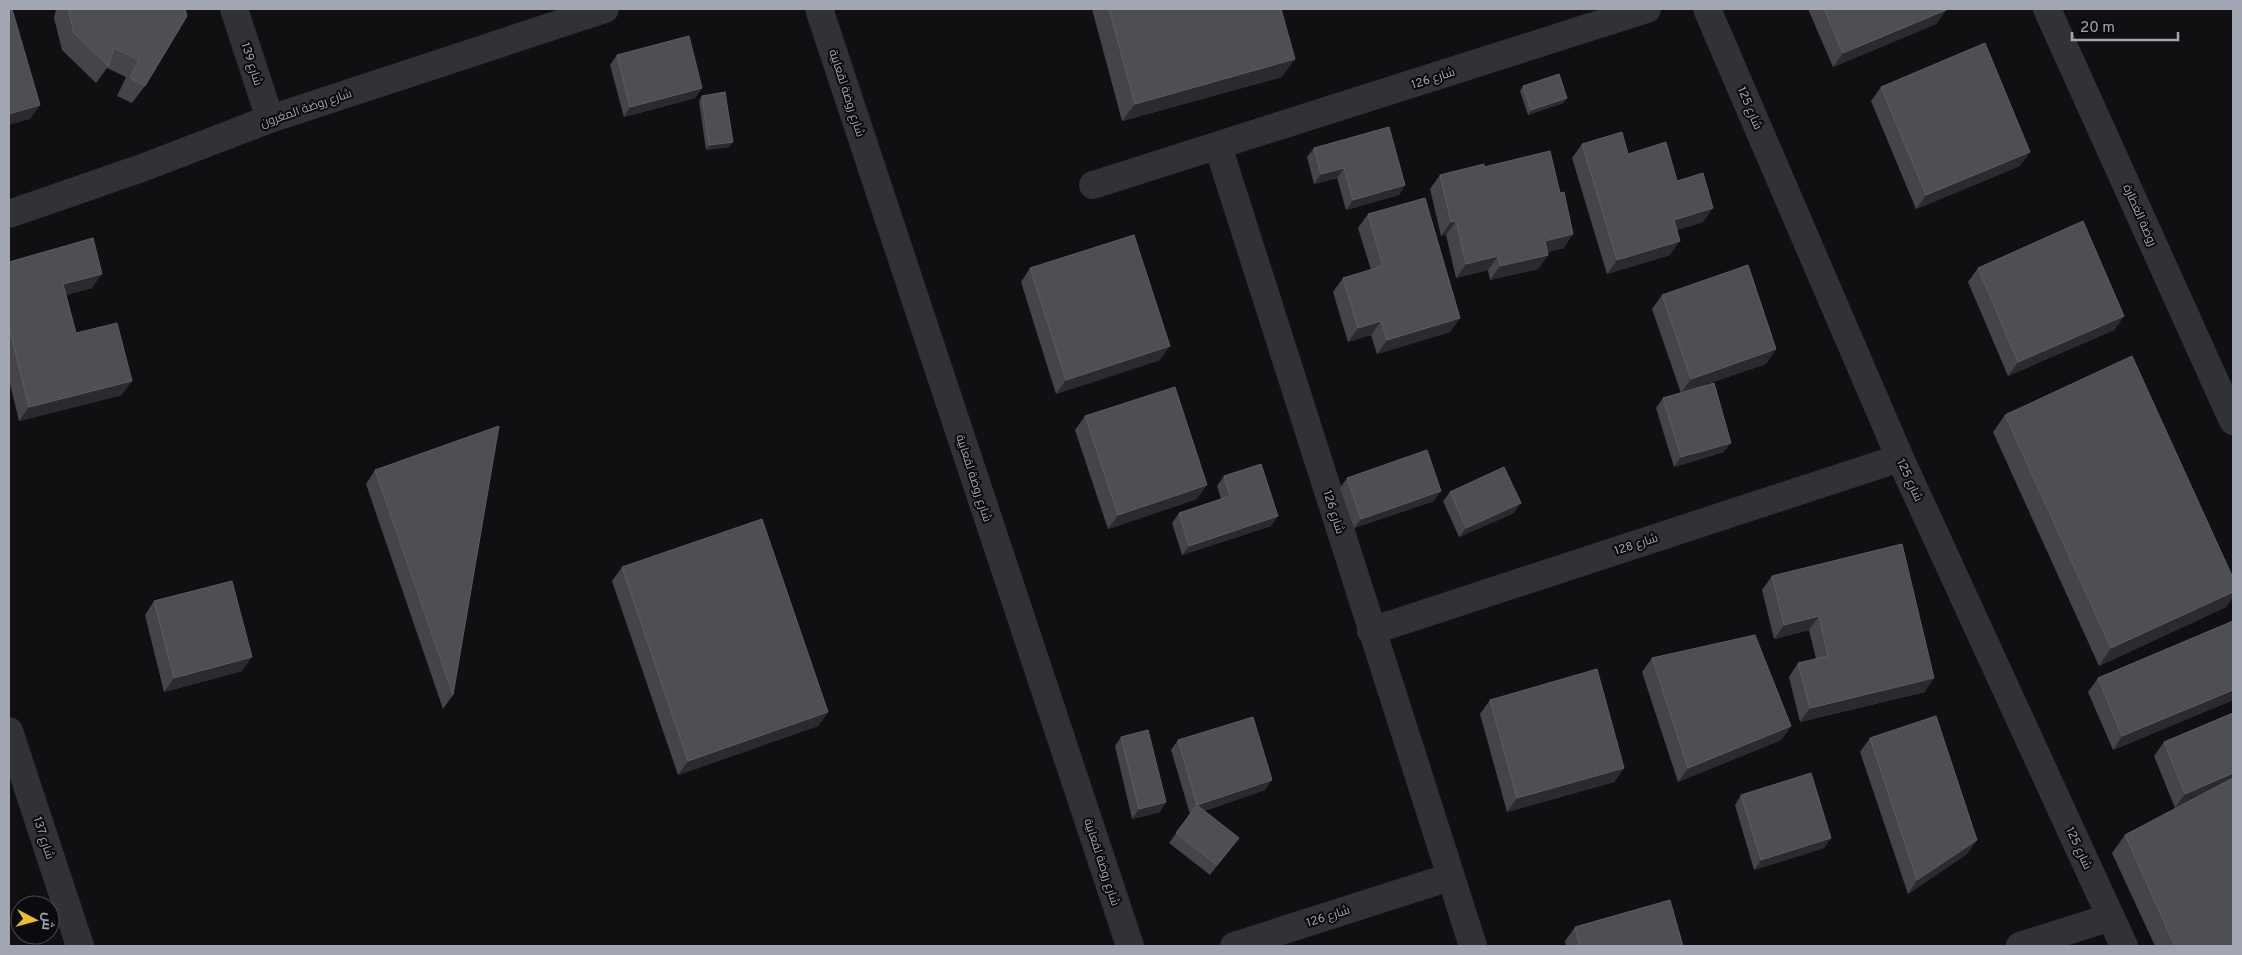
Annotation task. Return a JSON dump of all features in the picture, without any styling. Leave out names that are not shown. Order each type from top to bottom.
[{"type":"street","name":"شارع 139","points":[[234,9],[270,119]]},
{"type":"street","name":"شارع روضة المغرون","points":[[9,214],[142,168],[270,119],[605,9]]},
{"type":"street","name":"شارع روضة لقعابية","points":[[819,9],[1130,946]]},
{"type":"street","name":"شارع 126","points":[[1093,185],[1647,9]]},
{"type":"street","name":"شارع 125","points":[[1707,9],[1900,458],[2124,946]]},
{"type":"street","name":"روضة الغطارة","points":[[2047,9],[2233,420]]},
{"type":"street","name":"شارع 126","points":[[1218,146],[1371,631],[1473,946]]},
{"type":"street","name":"شارع 128","points":[[1371,631],[1900,458]]},
{"type":"street","name":"شارع 137","points":[[9,731],[80,946]]},
{"type":"street","name":"شارع 126","points":[[1234,946],[1450,877]]},
{"type":"street","points":[[2020,946],[2111,917]]},
{"type":"building","points":[[9,9],[12,9],[40,105],[9,114]]},
{"type":"building","points":[[68,9],[185,9],[187,16],[145,86],[130,78],[139,60],[114,48],[108,66],[74,33]]},
{"type":"building","points":[[1109,9],[1281,9],[1295,59],[1135,104]]},
{"type":"building","points":[[1824,9],[1946,9],[1946,10],[1843,53]]},
{"type":"building","points":[[689,36],[702,88],[630,107],[617,55]]},
{"type":"building","points":[[1985,43],[2030,152],[1926,195],[1881,87]]},
{"type":"building","points":[[1559,74],[1567,98],[1531,110],[1523,86]]},
{"type":"building","points":[[725,92],[733,142],[709,145],[702,96]]},
{"type":"building","points":[[1389,127],[1405,185],[1353,200],[1344,168],[1321,174],[1314,148]]},
{"type":"building","points":[[1622,132],[1628,154],[1666,142],[1677,181],[1703,173],[1713,208],[1674,220],[1680,241],[1617,260],[1582,144]]},
{"type":"building","points":[[1550,151],[1560,193],[1564,192],[1573,234],[1545,241],[1548,255],[1500,266],[1498,256],[1466,264],[1456,221],[1451,222],[1440,175],[1484,164],[1484,167]]},
{"type":"building","points":[[1425,198],[1460,318],[1387,340],[1381,321],[1358,328],[1343,278],[1383,266],[1368,214]]},
{"type":"building","points":[[2083,221],[2124,316],[2018,362],[1978,268]]},
{"type":"building","points":[[1134,235],[1170,346],[1066,380],[1030,268]]},
{"type":"building","points":[[93,238],[102,274],[63,284],[76,333],[117,323],[132,381],[29,407],[9,327],[9,262]]},
{"type":"building","points":[[1748,265],[1776,349],[1691,379],[1662,295]]},
{"type":"building","points":[[2132,356],[2233,578],[2233,592],[2111,648],[2005,415]]},
{"type":"building","points":[[1714,383],[1731,443],[1681,457],[1663,398]]},
{"type":"building","points":[[1175,387],[1207,485],[1118,515],[1085,416]]},
{"type":"building","points":[[499,426],[453,695],[375,470]]},
{"type":"building","points":[[1427,450],[1441,491],[1361,519],[1347,478]]},
{"type":"building","points":[[1261,464],[1278,516],[1189,546],[1179,513],[1230,496],[1224,476]]},
{"type":"building","points":[[1504,467],[1521,503],[1466,528],[1450,492]]},
{"type":"building","points":[[762,519],[828,712],[688,761],[622,567]]},
{"type":"building","points":[[1902,544],[1934,678],[1810,708],[1798,663],[1828,656],[1819,616],[1784,625],[1772,576]]},
{"type":"building","points":[[232,581],[252,657],[174,678],[154,601]]},
{"type":"building","points":[[2233,621],[2233,690],[2122,736],[2098,678]]},
{"type":"building","points":[[1755,635],[1791,726],[1688,768],[1652,658]]},
{"type":"building","points":[[1597,669],[1624,768],[1517,798],[1490,700]]},
{"type":"building","points":[[2233,713],[2233,773],[2185,794],[2164,742]]},
{"type":"building","points":[[1936,716],[1977,840],[1917,880],[1870,738]]},
{"type":"building","points":[[1253,717],[1272,780],[1197,805],[1178,740]]},
{"type":"building","points":[[1148,730],[1166,802],[1139,809],[1121,737]]},
{"type":"building","points":[[1811,773],[1831,838],[1761,860],[1741,795]]},
{"type":"building","points":[[2233,778],[2233,946],[2175,946],[2125,835]]},
{"type":"building","points":[[1197,805],[1239,838],[1217,865],[1176,833]]},
{"type":"building","points":[[1670,900],[1683,946],[1580,946],[1575,927]]}]
